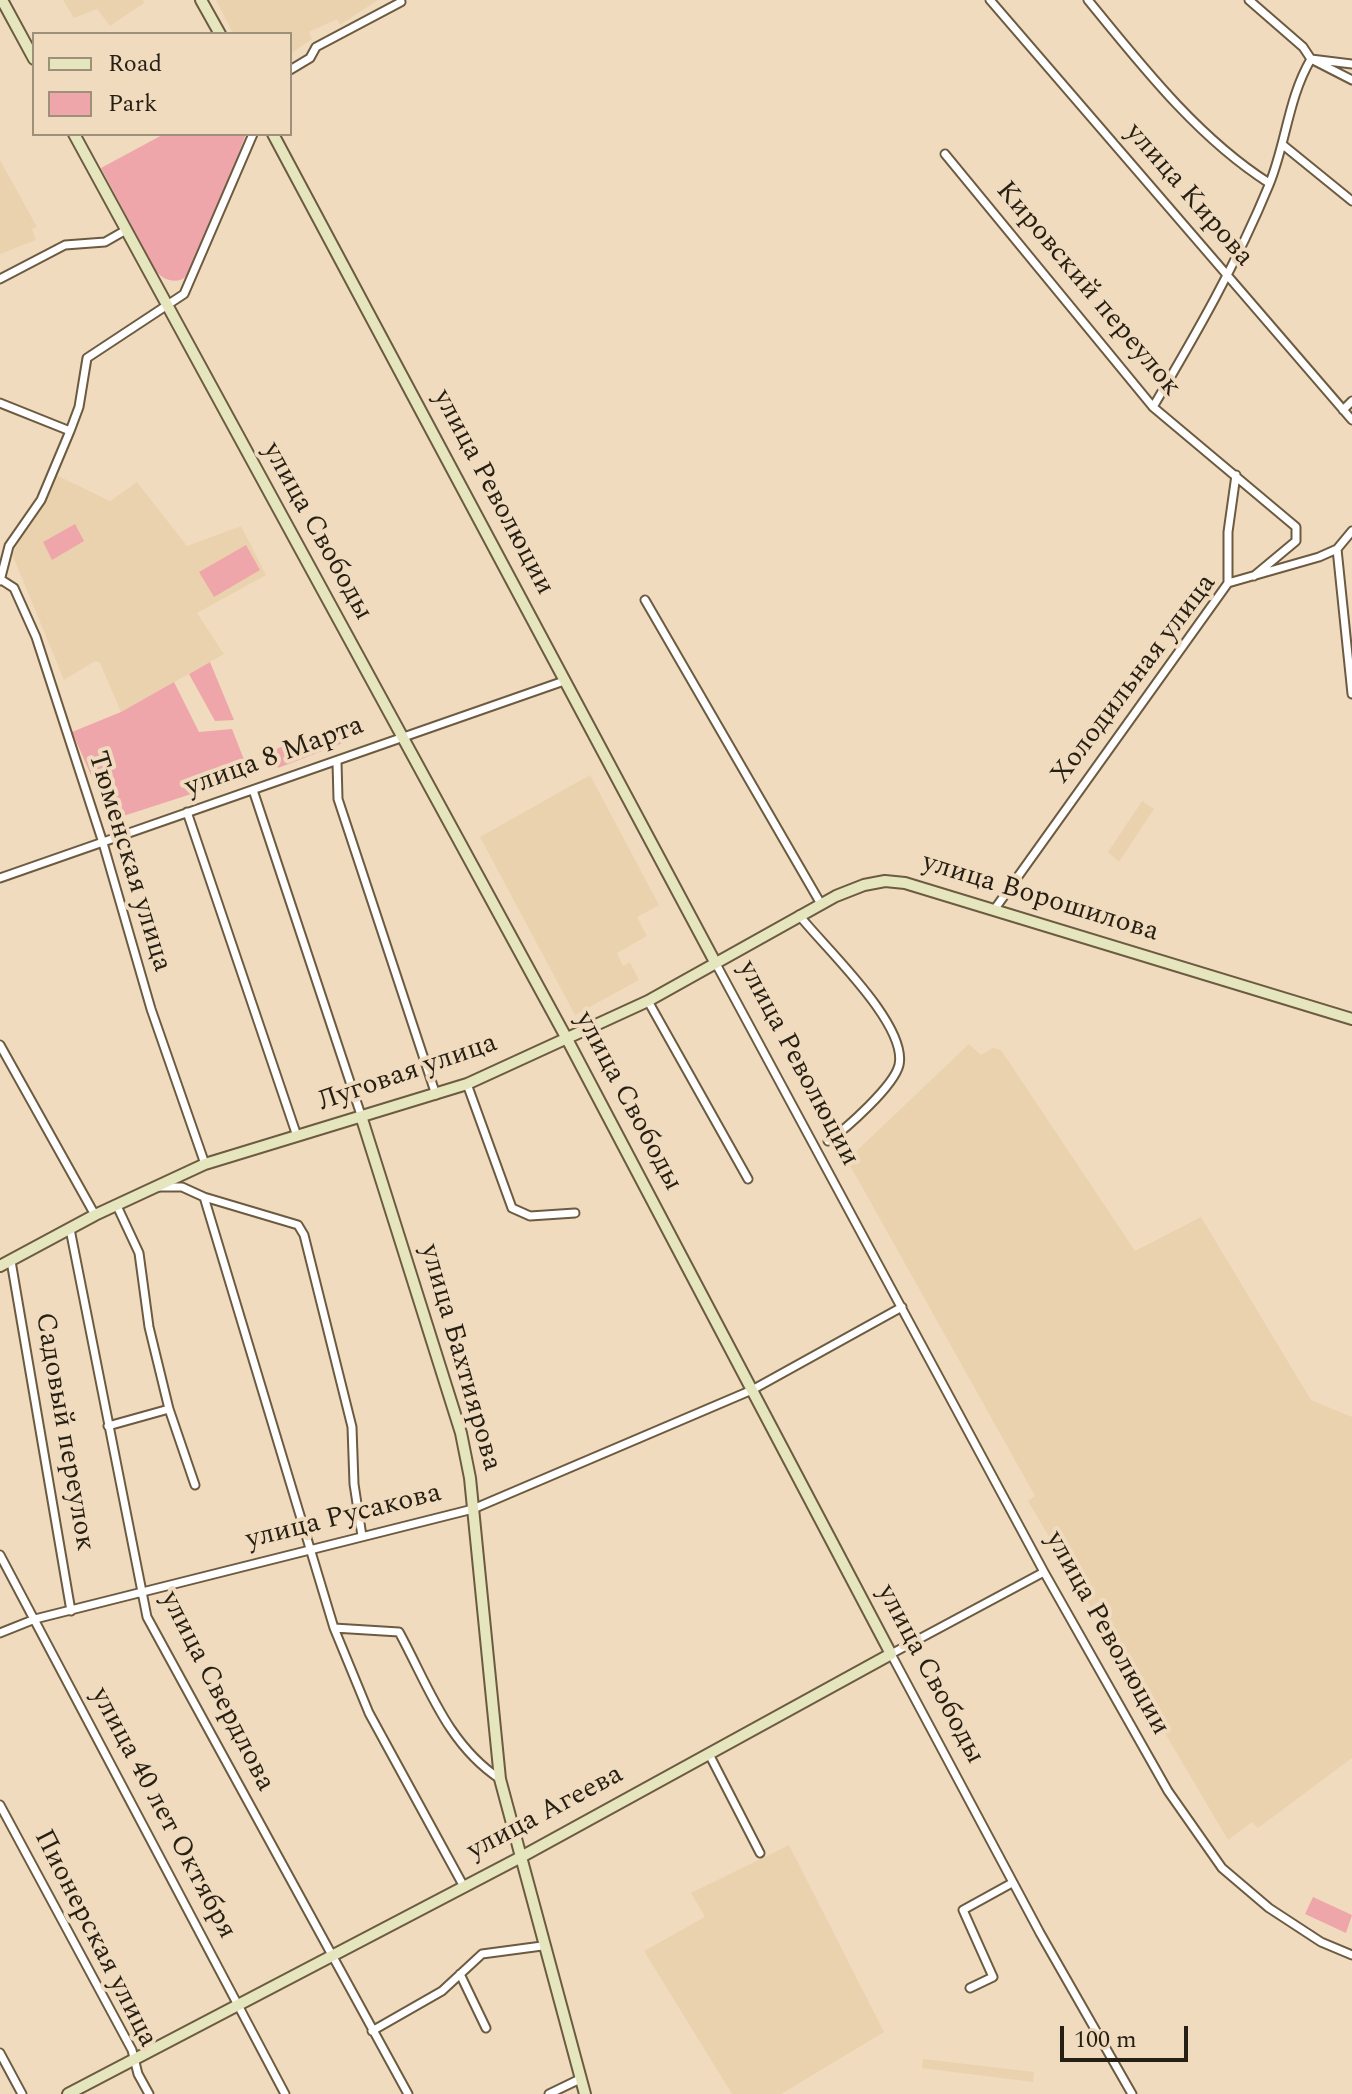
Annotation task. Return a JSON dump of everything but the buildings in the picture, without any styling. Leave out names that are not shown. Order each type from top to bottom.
[{"type":"main road","points":[[2,0],[32,55]]},
{"type":"main road","points":[[201,0],[219,32]]},
{"type":"main road","name":"улица Свободы","points":[[75,136],[567,1039],[891,1654]]},
{"type":"main road","name":"улица Революции","points":[[274,136],[715,962]]},
{"type":"main road","name":"улица Ворошилова","points":[[821,904],[864,885],[885,881],[905,883],[1352,1019]]},
{"type":"main road","name":"Луговая улица","points":[[5,1264],[95,1215],[205,1164],[362,1119],[467,1084],[648,1001],[821,904]]},
{"type":"main road","name":"улица Бахтиярова","points":[[362,1119],[461,1433],[473,1509],[500,1779],[542,1946],[585,2094]]},
{"type":"main road","name":"улица Агеева","points":[[68,2094],[521,1857],[891,1654]]},
{"type":"street","points":[[993,3],[1004,0]]},
{"type":"street","points":[[1088,0],[1141,64],[1229,155],[1269,183]]},
{"type":"street","points":[[1249,0],[1303,47],[1311,59],[1352,80]]},
{"type":"street","points":[[292,69],[310,58],[316,47],[401,2]]},
{"type":"street","name":"улица Кирова","points":[[993,3],[1352,420]]},
{"type":"street","points":[[1311,59],[1352,64]]},
{"type":"street","points":[[1153,407],[1229,277],[1283,145],[1296,84],[1311,59]]},
{"type":"street","points":[[0,580],[9,546],[41,500],[70,431],[79,407],[87,358],[184,294],[252,136]]},
{"type":"street","points":[[1283,145],[1352,201]]},
{"type":"street","name":"Кировский переулок","points":[[945,154],[1153,407],[1296,527],[1298,533],[1291,546],[1254,576]]},
{"type":"street","points":[[0,279],[65,245],[105,242],[126,230]]},
{"type":"street","points":[[1343,410],[1352,401]]},
{"type":"street","points":[[0,403],[70,431]]},
{"type":"street","points":[[1228,583],[1228,532],[1236,475]]},
{"type":"street","points":[[1352,531],[1337,549],[1352,694]]},
{"type":"street","name":"Холодильная улица","points":[[994,910],[1228,583],[1337,549]]},
{"type":"street","name":"Тюменская улица","points":[[0,580],[14,588],[36,637],[54,703],[103,843],[151,1009],[205,1164]]},
{"type":"street","points":[[645,600],[821,904]]},
{"type":"street","name":"улица 8 Марта","points":[[0,878],[337,762],[400,735],[564,681]]},
{"type":"street","points":[[337,762],[338,799],[436,1095]]},
{"type":"street","name":"улица Бахтиярова","points":[[253,790],[362,1119]]},
{"type":"street","points":[[187,812],[297,1136]]},
{"type":"street","points":[[799,915],[858,981],[893,1034],[899,1052],[899,1068],[870,1104],[828,1141]]},
{"type":"street","name":"улица Революции","points":[[715,962],[1044,1572],[1159,1777],[1222,1868],[1269,1908],[1321,1942],[1352,1955]]},
{"type":"street","points":[[648,1001],[748,1179]]},
{"type":"street","points":[[0,1045],[95,1215]]},
{"type":"street","points":[[467,1084],[512,1208],[530,1216],[575,1213]]},
{"type":"street","points":[[155,1187],[182,1187],[204,1197],[298,1225],[304,1235],[352,1427],[354,1484],[362,1536]]},
{"type":"street","points":[[204,1197],[334,1628],[369,1713],[463,1885]]},
{"type":"street","points":[[117,1206],[139,1253],[149,1327],[169,1409],[195,1485]]},
{"type":"street","name":"улица Свердлова","points":[[70,1229],[147,1617],[408,2094]]},
{"type":"street","name":"Садовый переулок","points":[[5,1264],[71,1611]]},
{"type":"street","name":"улица Русакова","points":[[0,1633],[35,1619],[473,1509],[752,1390],[902,1307]]},
{"type":"street","points":[[108,1426],[169,1409]]},
{"type":"street","name":"улица 40 лет Октября","points":[[0,1555],[285,2094]]},
{"type":"street","name":"улица Агеева","points":[[891,1654],[1044,1572]]},
{"type":"street","points":[[334,1628],[399,1632],[450,1731],[480,1766],[500,1779]]},
{"type":"street","name":"улица Свободы","points":[[891,1654],[1012,1883],[1132,2094]]},
{"type":"street","points":[[709,1754],[760,1853]]},
{"type":"street","name":"Пионерская улица","points":[[0,1805],[132,2050],[133,2060],[149,2094]]},
{"type":"street","points":[[970,1988],[993,1977],[963,1910],[1012,1883]]},
{"type":"street","points":[[372,2031],[442,1991],[482,1954],[542,1946]]},
{"type":"street","points":[[460,1974],[486,2028]]},
{"type":"street","points":[[0,2053],[22,2094]]},
{"type":"street","points":[[549,2094],[580,2079]]},
{"type":"shaded area","points":[[63,0],[143,0],[144,3],[110,26],[97,9],[74,18]]},
{"type":"shaded area","points":[[216,0],[378,0],[340,25],[337,19],[309,32],[312,39],[292,53],[292,32],[232,32]]},
{"type":"shaded area","points":[[0,160],[37,227],[32,229],[36,240],[0,254]]},
{"type":"shaded area","points":[[56,475],[110,501],[137,482],[187,546],[241,526],[266,575],[197,613],[224,654],[121,712],[100,663],[95,661],[64,680],[12,554]]},
{"type":"shaded area","points":[[590,775],[659,905],[637,917],[647,936],[617,953],[623,966],[630,962],[639,980],[575,1015],[480,837]]},
{"type":"shaded area","points":[[1142,801],[1154,809],[1119,862],[1108,852]]},
{"type":"shaded area","points":[[969,1044],[981,1055],[993,1048],[1001,1050],[1135,1251],[1201,1217],[1311,1400],[1352,1417],[1352,1758],[1258,1828],[1252,1822],[1228,1840],[1028,1501],[1035,1496],[847,1160]]},
{"type":"shaded area","points":[[789,1845],[884,2032],[781,2094],[732,2094],[644,1951],[705,1917],[691,1893]]},
{"type":"shaded area","points":[[923,2059],[1034,2072],[1033,2082],[922,2068]]},
{"type":"green space","points":[[160,136],[245,136],[203,249],[188,275],[176,281],[156,271],[101,168]]},
{"type":"green space","points":[[75,524],[84,541],[52,560],[43,542]]},
{"type":"green space","points":[[246,545],[260,570],[214,597],[199,572]]},
{"type":"green space","points":[[210,662],[234,720],[215,721],[189,674]]},
{"type":"green space","points":[[174,682],[199,732],[232,729],[250,775],[111,820],[72,732],[121,712]]},
{"type":"green space","points":[[341,724],[348,741],[278,768],[271,751]]},
{"type":"green space","points":[[1313,1897],[1352,1915],[1346,1933],[1305,1914]]}]
